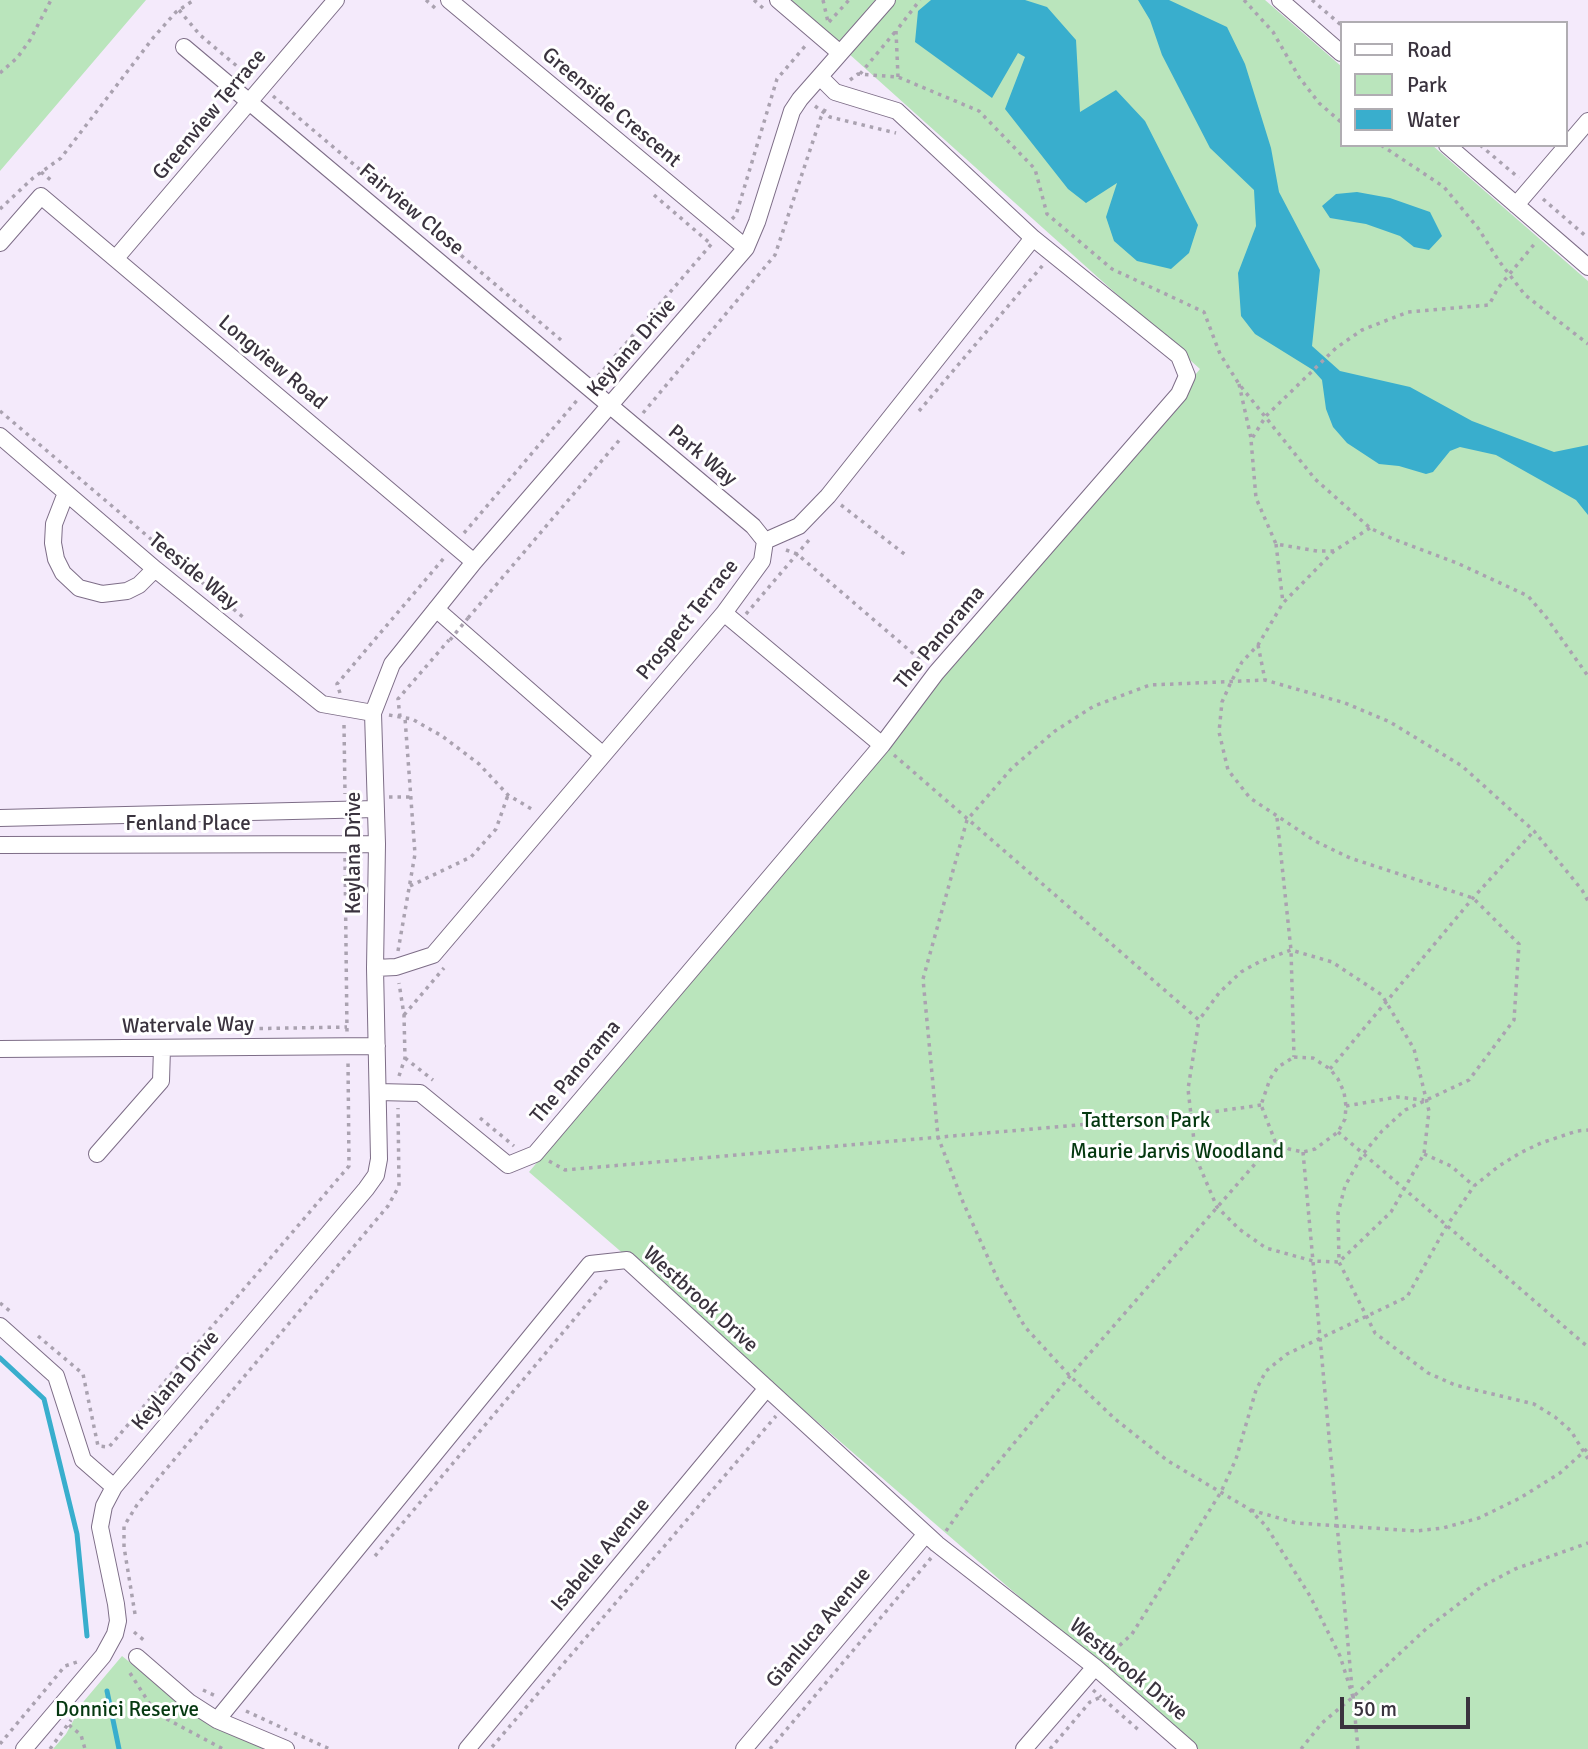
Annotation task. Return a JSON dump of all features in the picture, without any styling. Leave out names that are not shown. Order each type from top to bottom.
[{"type":"street","name":"Greenview Terrace","points":[[116,258],[336,0]]},
{"type":"street","name":"Greenside Crescent","points":[[449,0],[746,248]]},
{"type":"street","points":[[779,0],[824,29],[840,53]]},
{"type":"street","name":"Keylana Drive","points":[[24,1749],[103,1656],[116,1634],[116,1604],[100,1527],[104,1506],[114,1487],[376,1175],[379,1159],[377,844],[373,713],[392,664],[474,562],[746,248],[757,222],[792,111],[887,0]]},
{"type":"street","points":[[1280,0],[1340,52]]},
{"type":"street","name":"Fairview Close","points":[[184,47],[610,406]]},
{"type":"street","name":"The Panorama","points":[[378,1091],[420,1093],[508,1165],[535,1153],[881,745],[936,673],[1179,394],[1187,376],[1179,356],[1032,238],[897,111],[835,92],[820,76]]},
{"type":"street","points":[[1567,146],[1588,121]]},
{"type":"street","points":[[1449,147],[1588,267]]},
{"type":"street","points":[[1516,205],[1566,147]]},
{"type":"street","name":"Longview Road","points":[[0,243],[41,196],[474,562]]},
{"type":"street","points":[[765,541],[799,526],[828,496],[1032,238]]},
{"type":"street","name":"Park Way","points":[[610,406],[753,526],[765,541]]},
{"type":"street","name":"Teeside Way","points":[[0,436],[155,569],[322,705],[342,701],[373,713]]},
{"type":"street","points":[[66,493],[54,524],[53,542],[56,559],[63,573],[79,588],[102,594],[127,591],[139,585],[155,569]]},
{"type":"street","name":"Prospect Terrace","points":[[376,968],[396,967],[433,955],[724,613],[762,561],[765,541]]},
{"type":"street","points":[[436,609],[603,754]]},
{"type":"street","points":[[724,613],[881,745]]},
{"type":"street","name":"Fenland Place","points":[[0,818],[376,809]]},
{"type":"street","name":"Fenland Place","points":[[0,845],[377,844]]},
{"type":"street","name":"Watervale Way","points":[[0,1049],[377,1046]]},
{"type":"street","points":[[97,1154],[161,1081],[162,1048]]},
{"type":"street","name":"Westbrook Drive","points":[[217,1720],[590,1264],[627,1260],[762,1393],[927,1539],[1095,1667],[1189,1749]]},
{"type":"street","points":[[0,1326],[56,1376],[83,1460],[114,1487]]},
{"type":"street","name":"Isabelle Avenue","points":[[467,1749],[762,1393]]},
{"type":"street","name":"Gianluca Avenue","points":[[744,1749],[927,1539]]},
{"type":"street","points":[[130,1661],[217,1720],[286,1749]]},
{"type":"street","points":[[1024,1749],[1095,1667]]},
{"type":"path","points":[[0,73],[17,58],[30,40],[51,0]]},
{"type":"path","points":[[0,209],[33,178],[61,158],[153,38],[179,10],[194,0]]},
{"type":"path","points":[[823,0],[824,29]]},
{"type":"path","points":[[824,29],[849,0]]},
{"type":"path","points":[[396,967],[415,855],[403,718],[398,699],[775,255],[824,112],[835,92],[859,74],[920,0]]},
{"type":"path","points":[[1244,0],[1273,33],[1312,94],[1340,121]]},
{"type":"path","points":[[1312,0],[1340,24]]},
{"type":"path","points":[[179,10],[200,35],[569,347]]},
{"type":"path","points":[[897,30],[898,77]]},
{"type":"path","points":[[859,74],[898,77],[979,111],[1035,169],[1047,214],[1112,269],[1203,312],[1220,354],[1239,384],[1315,478],[1370,528],[1457,563],[1528,596],[1588,676]]},
{"type":"path","points":[[778,78],[830,117],[895,133],[905,138]]},
{"type":"path","points":[[1384,147],[1444,187],[1478,228],[1508,275],[1541,309],[1588,344]]},
{"type":"path","points":[[1251,440],[1266,416],[1348,339],[1394,316],[1489,305],[1497,288],[1561,214]]},
{"type":"path","points":[[911,420],[1047,261]]},
{"type":"path","points":[[1239,384],[1251,440],[1256,498],[1276,544],[1283,603]]},
{"type":"path","points":[[0,411],[248,621]]},
{"type":"path","points":[[828,496],[907,556]]},
{"type":"path","points":[[1370,528],[1334,551],[1283,603],[1258,645],[1242,663],[1222,702],[1219,732],[1228,770],[1250,798],[1315,841],[1350,858],[1473,898],[1519,944],[1514,1020],[1469,1080],[1405,1110],[1382,1131],[1363,1154],[1345,1186],[1338,1213],[1339,1262],[1375,1333],[1428,1373],[1455,1385],[1534,1404],[1571,1431],[1586,1450],[1588,1459]]},
{"type":"path","points":[[737,624],[814,534]]},
{"type":"path","points":[[765,541],[797,554],[936,673]]},
{"type":"path","points":[[1276,544],[1334,551]]},
{"type":"path","points":[[1258,645],[1265,680]]},
{"type":"path","points":[[1353,1697],[1340,1656],[1310,1596],[1266,1525],[1249,1509],[1168,1461],[1115,1419],[1070,1376],[1025,1327],[998,1280],[963,1202],[938,1137],[923,979],[967,820],[1012,768],[1055,731],[1094,706],[1150,685],[1265,680],[1345,703],[1390,722],[1462,766],[1534,831],[1583,890],[1588,901]]},
{"type":"path","points":[[331,693],[342,701],[345,810]]},
{"type":"path","points":[[373,713],[412,719],[479,764],[508,795],[548,819]]},
{"type":"path","points":[[881,745],[1199,1020]]},
{"type":"path","points":[[409,887],[471,857],[496,828],[508,795]]},
{"type":"path","points":[[1277,818],[1291,950],[1294,1057]]},
{"type":"path","points":[[1330,1069],[1473,898],[1534,831]]},
{"type":"path","points":[[109,1447],[349,1166],[345,844]]},
{"type":"path","points":[[1291,950],[1332,962],[1382,995],[1386,1003],[1414,1049],[1429,1111],[1424,1154],[1391,1212],[1339,1262],[1313,1261],[1266,1248],[1239,1229],[1217,1207],[1196,1158],[1188,1089],[1199,1020],[1219,993],[1241,972],[1291,950]]},
{"type":"path","points":[[404,1015],[449,962]]},
{"type":"path","points":[[1294,1057],[1313,1058],[1330,1069],[1341,1085],[1346,1106],[1345,1119],[1338,1132],[1315,1149],[1303,1152],[1289,1149],[1275,1141],[1261,1105],[1269,1079],[1278,1067],[1294,1057]]},
{"type":"path","points":[[405,1058],[436,1083]]},
{"type":"path","points":[[1346,1106],[1397,1097],[1426,1100]]},
{"type":"path","points":[[535,1153],[565,1170],[1191,1115],[1261,1105]]},
{"type":"path","points":[[477,1116],[519,1150]]},
{"type":"path","points":[[1095,1667],[1132,1634],[1221,1492],[1236,1459],[1256,1390],[1266,1371],[1287,1354],[1407,1297],[1446,1227],[1474,1186],[1520,1153],[1541,1143],[1588,1130]]},
{"type":"path","points":[[1338,1132],[1588,1347]]},
{"type":"path","points":[[771,1749],[934,1554],[927,1539],[971,1495],[1070,1376],[1275,1141]]},
{"type":"path","points":[[1303,1152],[1358,1749]]},
{"type":"path","points":[[1424,1154],[1451,1167],[1474,1186]]},
{"type":"path","points":[[368,1564],[607,1280],[614,1279]]},
{"type":"path","points":[[491,1749],[776,1415],[762,1393]]},
{"type":"path","points":[[1249,1509],[1296,1523],[1416,1531],[1443,1528],[1479,1518],[1520,1498],[1560,1473],[1586,1450]]},
{"type":"path","points":[[1301,1749],[1322,1723],[1427,1628],[1481,1587],[1515,1569],[1588,1544]]},
{"type":"path","points":[[134,1632],[153,1648]]},
{"type":"path","points":[[130,1661],[153,1709],[223,1749]]},
{"type":"path","points":[[0,1744],[65,1666],[79,1662]]},
{"type":"path","points":[[1083,1681],[1141,1732]]},
{"type":"path","points":[[202,1689],[330,1749]]},
{"type":"path","points":[[1050,1749],[1090,1702],[1101,1697]]},
{"type":"path","points":[[69,1725],[81,1735],[85,1749]]},
{"type":"green space","points":[[0,0],[146,0],[0,171]]},
{"type":"green space","name":"Tatterson Park","points":[[789,0],[1265,0],[1340,65],[1340,147],[1434,147],[1588,281],[1588,1749],[1195,1749],[529,1172],[1200,369]]},
{"type":"green space","name":"Donnici Reserve","points":[[122,1656],[197,1716],[270,1749],[53,1749],[66,1734],[84,1701]]},
{"type":"water","points":[[931,0],[1025,0],[1047,7],[1076,40],[1080,112],[1116,90],[1145,121],[1198,225],[1189,253],[1171,269],[1137,261],[1114,241],[1106,217],[1117,183],[1086,203],[1068,189],[1005,109],[1025,57],[1018,53],[992,98],[915,42],[918,11]]},
{"type":"water","points":[[1138,0],[1169,0],[1227,27],[1245,64],[1271,148],[1279,192],[1320,270],[1312,346],[1340,371],[1410,387],[1472,421],[1554,452],[1588,445],[1588,515],[1576,500],[1496,455],[1460,447],[1450,451],[1433,472],[1426,474],[1399,466],[1379,464],[1347,443],[1333,427],[1326,409],[1322,380],[1313,370],[1255,334],[1241,316],[1238,273],[1256,226],[1254,190],[1210,148],[1162,55],[1150,20]]},
{"type":"water","points":[[1357,192],[1390,198],[1430,212],[1442,236],[1429,250],[1414,247],[1400,236],[1366,224],[1330,218],[1322,206],[1336,194]]},
{"type":"waterway","points":[[0,1358],[44,1399],[77,1534],[87,1636]]},
{"type":"waterway","points":[[107,1691],[119,1749]]},
{"type":"park label","name":"Maurie Jarvis Woodland","points":[[1177,1152]]}]
